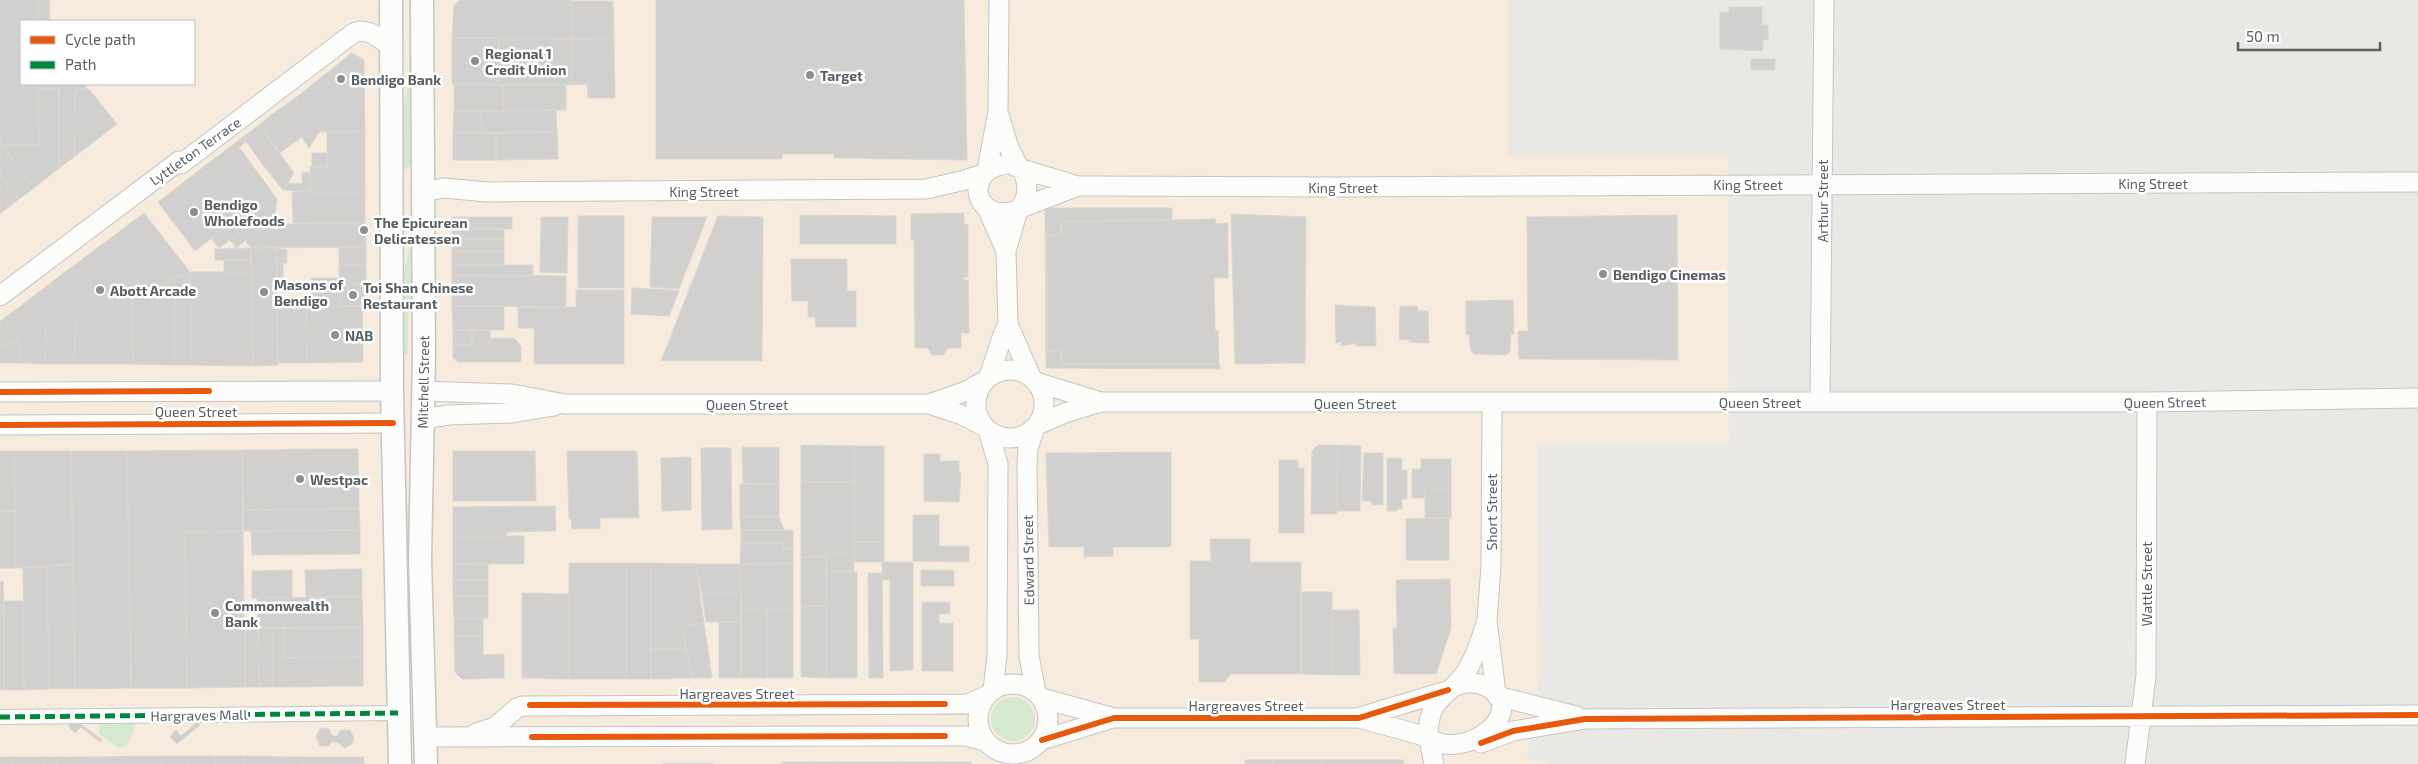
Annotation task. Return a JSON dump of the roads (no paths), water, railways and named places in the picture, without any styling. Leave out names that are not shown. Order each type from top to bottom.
[{"type":"street","points":[[392,0],[392,391],[400,764]]},
{"type":"street","name":"Mitchell Street","points":[[422,0],[423,391],[420,560],[426,764]]},
{"type":"street","points":[[998,0],[998,112],[985,172],[978,189],[979,197],[988,210],[1006,251]]},
{"type":"street","name":"Arthur Street","points":[[1820,401],[1824,0]]},
{"type":"street","name":"Lyttleton Terrace","points":[[0,296],[180,161],[181,164],[208,144],[356,31],[368,32],[392,48]]},
{"type":"street","points":[[987,428],[1002,437],[1017,438],[1036,426],[1043,415],[1044,403],[1042,392],[1033,379],[1008,324],[1006,251],[1027,193],[1026,177],[1009,148],[998,112]]},
{"type":"street","points":[[985,172],[1002,164],[1020,167]]},
{"type":"street","name":"King Street","points":[[1020,167],[1078,186],[1330,187],[2418,182]]},
{"type":"street","name":"King Street","points":[[423,192],[439,188],[487,192],[926,189],[961,181],[985,172]]},
{"type":"street","name":"King Street","points":[[1020,209],[1078,186]]},
{"type":"street","points":[[393,218],[402,208],[423,192]]},
{"type":"street","points":[[988,210],[1002,214],[1020,209]]},
{"type":"street","points":[[990,693],[997,656],[998,464],[987,428],[980,418],[977,403],[980,388],[987,379],[998,354],[1001,338],[1008,324]]},
{"type":"street","points":[[987,379],[998,372],[1009,370],[1020,372],[1033,379]]},
{"type":"street","name":"Queen Street","points":[[929,404],[964,392],[987,379]]},
{"type":"street","name":"Queen Street","points":[[1033,379],[1101,402]]},
{"type":"street","name":"Queen Street","points":[[0,392],[423,391],[512,394],[565,404]]},
{"type":"street","name":"Queen Street","points":[[1036,426],[1065,413],[1101,402],[1492,404],[1820,401],[2147,402],[2418,398]]},
{"type":"street","name":"Wattle Street","points":[[2135,764],[2146,676],[2147,402]]},
{"type":"street","name":"Queen Street","points":[[0,425],[393,423],[449,415],[512,413],[565,404],[929,404],[962,415],[987,428]]},
{"type":"street","name":"Short Street","points":[[1492,404],[1491,565],[1487,621],[1497,695]]},
{"type":"street","name":"Edward Street","points":[[1036,426],[1028,448],[1027,474],[1029,656],[1039,695]]},
{"type":"street","name":"Short Street","points":[[1451,689],[1471,663],[1487,621]]},
{"type":"street","points":[[1434,764],[1429,738],[1429,720],[1434,706],[1451,689],[1465,683],[1477,683],[1487,687],[1497,695],[1502,710],[1499,722],[1492,733],[1479,744],[1462,764]]},
{"type":"street","points":[[991,751],[980,732],[978,718],[980,706],[990,693],[1002,686],[1015,684],[1039,695],[1046,706],[1049,719],[1040,743],[1027,764]]},
{"type":"street","name":"Hargreaves Street","points":[[1359,718],[1451,689]]},
{"type":"street","name":"Hargreaves Street","points":[[523,706],[968,704],[990,693]]},
{"type":"street","name":"Hargreaves Street","points":[[1039,695],[1114,718],[1359,718],[1429,738]]},
{"type":"street","name":"Hargreaves Street","points":[[1497,695],[1585,718]]},
{"type":"street","points":[[458,737],[495,727],[517,708],[523,706]]},
{"type":"street","points":[[523,706],[518,714],[518,726],[524,733],[532,737]]},
{"type":"street","name":"Hargraves Mall","points":[[0,717],[398,713]]},
{"type":"street","name":"Hargreaves Street","points":[[1479,744],[1513,731],[1585,718],[2418,715]]},
{"type":"street","name":"Hargreaves Street","points":[[1040,743],[1114,718]]},
{"type":"street","points":[[399,737],[966,736],[991,751],[1012,755],[1026,753],[1040,743]]},
{"type":"street","points":[[1429,738],[1440,746],[1452,750],[1464,750],[1479,744]]},
{"type":"place","name":"Regional 1 Credit Union","points":[[475,61]]},
{"type":"place","name":"Target","points":[[810,75]]},
{"type":"place","name":"Bendigo Bank","points":[[341,79]]},
{"type":"place","name":"Bendigo Wholefoods","points":[[194,212]]},
{"type":"place","name":"The Epicurean Delicatessen","points":[[364,230]]},
{"type":"place","name":"Bendigo Cinemas","points":[[1603,274]]},
{"type":"place","name":"Abott Arcade","points":[[100,290]]},
{"type":"place","name":"Masons of Bendigo","points":[[264,292]]},
{"type":"place","name":"Toi Shan Chinese Restaurant","points":[[353,295]]},
{"type":"place","name":"NAB","points":[[335,335]]},
{"type":"place","name":"Westpac","points":[[300,479]]},
{"type":"place","name":"Commonwealth Bank","points":[[215,613]]}]
